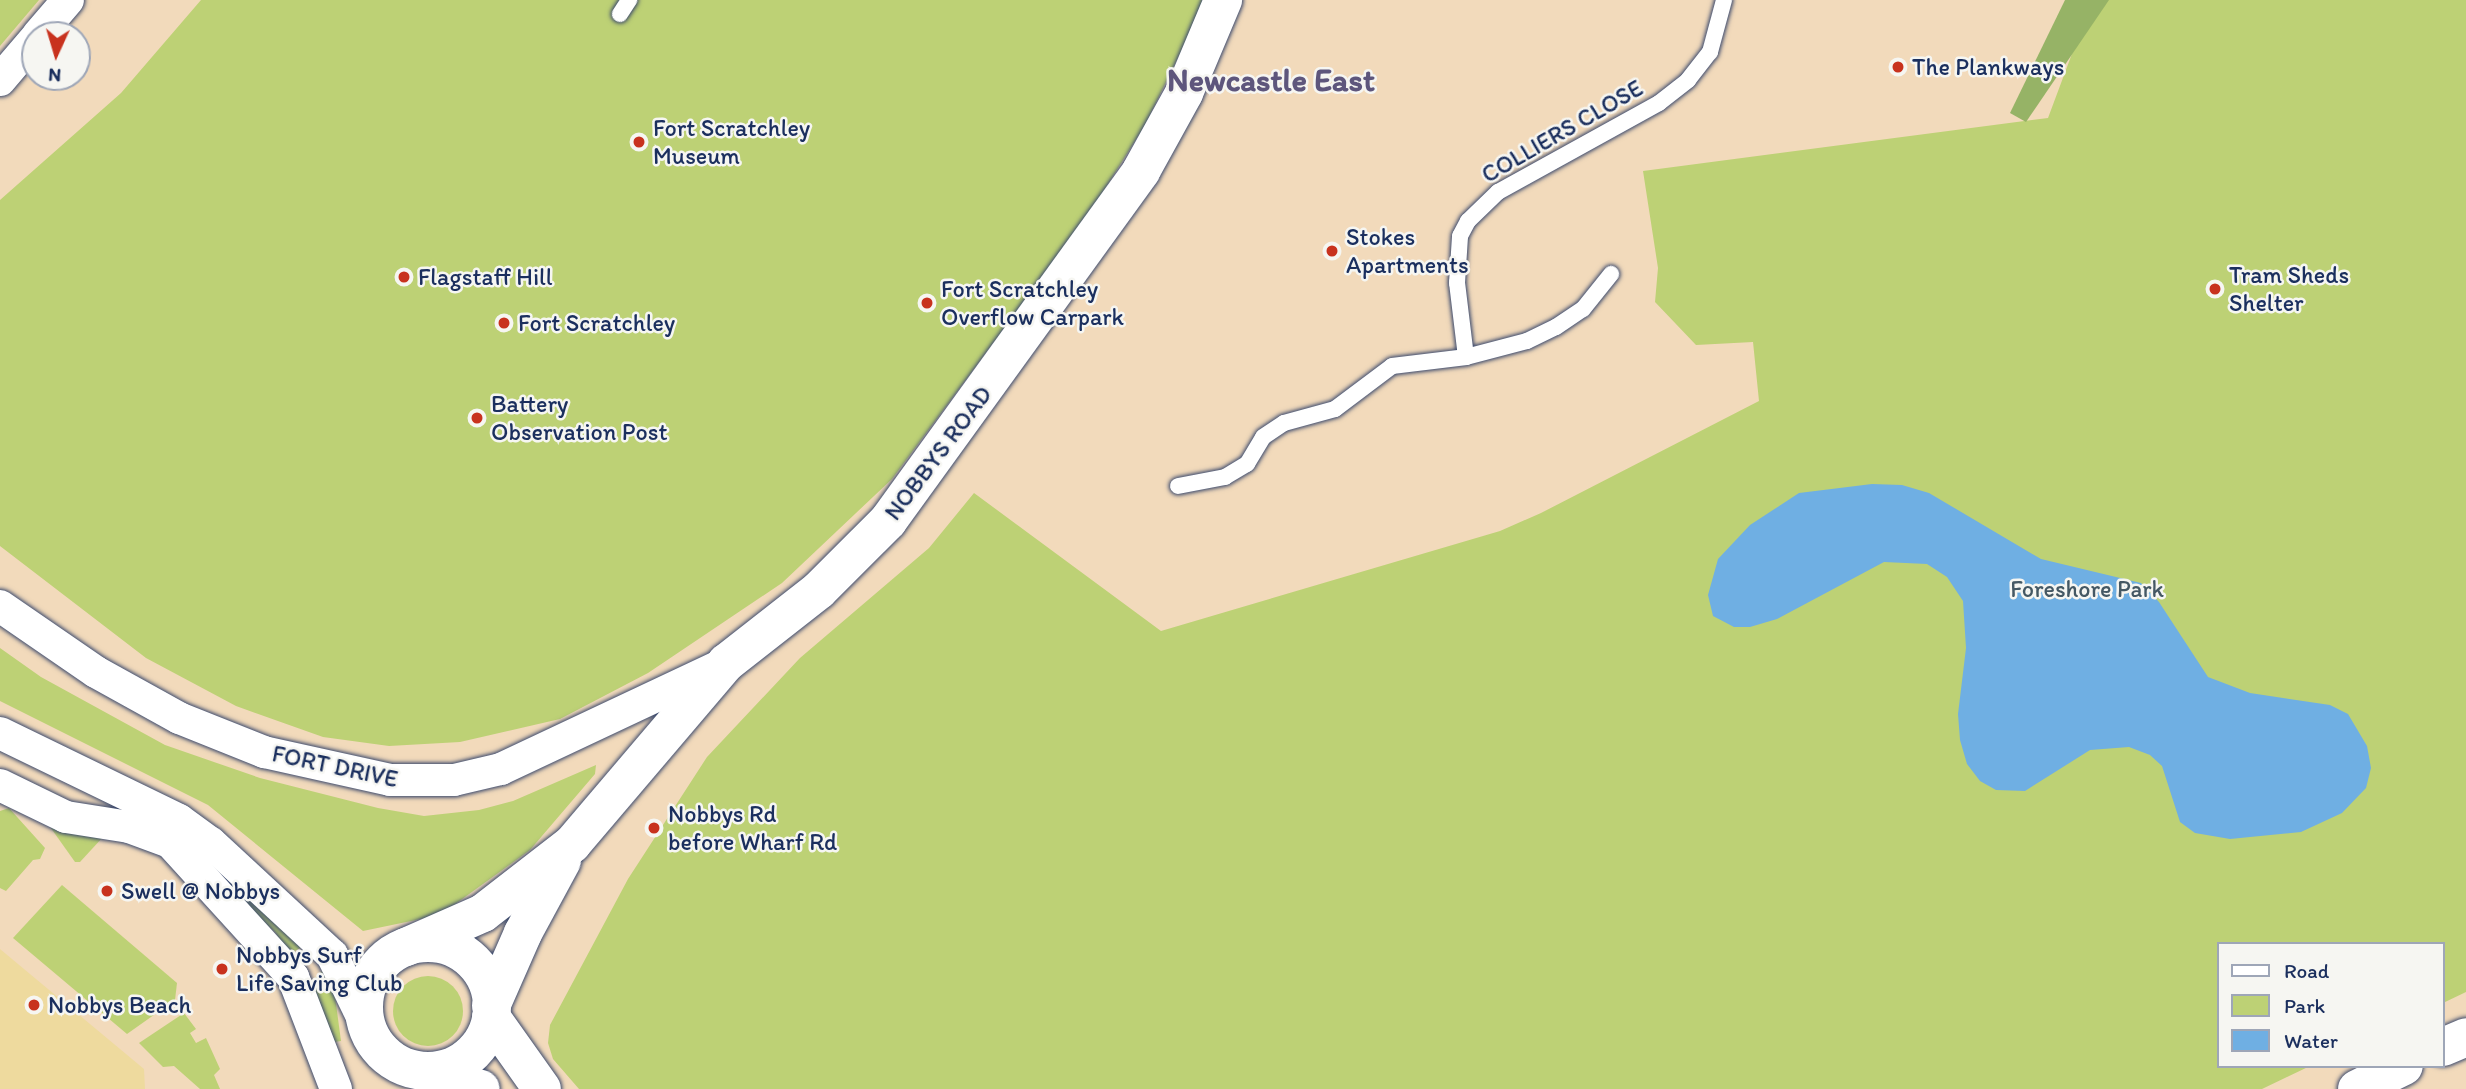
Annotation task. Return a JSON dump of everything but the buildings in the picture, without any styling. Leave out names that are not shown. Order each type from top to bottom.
[{"type":"street","points":[[50,21],[68,0]]},
{"type":"street","name":"NOBBYS ROAD","points":[[491,1011],[523,933],[572,844],[726,663],[846,565],[927,472],[1141,171],[1184,93],[1223,0]]},
{"type":"street","points":[[0,80],[21,56]]},
{"type":"street","name":"FORT DRIVE","points":[[0,606],[96,672],[179,718],[264,752],[390,780],[454,780],[501,769],[726,663]]},
{"type":"street","points":[[0,733],[179,820],[211,843],[332,955],[381,1051],[411,1069],[481,1089]]},
{"type":"street","points":[[0,785],[66,817],[129,827],[170,842],[293,977],[336,1089]]},
{"type":"street","name":"NOBBYS ROAD","points":[[406,947],[483,913],[572,844]]},
{"type":"street","points":[[367,1027],[365,996],[371,978],[382,962],[406,947],[435,944],[462,953],[483,975],[491,1011],[542,1089]]},
{"type":"street","points":[[411,1069],[437,1070],[467,1057],[484,1037],[491,1011]]},
{"type":"street","points":[[2445,1046],[2466,1037]]},
{"type":"street","points":[[2357,1089],[2400,1068]]},
{"type":"lane","name":"COLLIERS CLOSE","points":[[1466,357],[1457,283],[1460,236],[1468,221],[1498,192],[1659,103],[1688,80],[1710,52],[1724,0]]},
{"type":"lane","points":[[1178,486],[1225,477],[1247,464],[1263,437],[1283,423],[1335,409],[1392,366],[1466,357],[1527,341],[1556,327],[1583,309],[1611,274]]},
{"type":"green space","points":[[0,0],[39,0],[21,21],[0,46]]},
{"type":"green space","name":"Fort Scratchley","points":[[201,0],[1206,0],[1145,125],[1089,214],[892,479],[782,583],[648,673],[560,719],[460,742],[389,746],[323,737],[236,706],[146,658],[0,546],[0,200],[121,93]]},
{"type":"green space","points":[[2065,0],[2109,0],[2026,122],[2010,113]]},
{"type":"green space","name":"Foreshore Park","points":[[2092,0],[2466,0],[2466,992],[2445,1002],[2445,942],[2218,942],[2218,1068],[2306,1068],[2262,1089],[579,1089],[553,1059],[548,1043],[550,1025],[628,879],[707,757],[800,658],[929,548],[974,493],[1161,631],[1500,531],[1541,513],[1759,401],[1753,342],[1696,345],[1655,302],[1658,268],[1643,171],[2048,118]]},
{"type":"green space","points":[[0,648],[41,677],[165,745],[260,778],[378,808],[424,816],[479,810],[513,801],[596,765],[595,774],[530,850],[440,915],[363,931],[208,805],[0,701]]},
{"type":"green space","points":[[9,808],[45,848],[40,859],[33,860],[6,891],[0,888],[0,811]]},
{"type":"green space","points":[[48,824],[103,837],[80,862],[75,862]]},
{"type":"green space","points":[[62,885],[177,983],[175,1000],[127,1034],[13,938]]},
{"type":"green space","points":[[239,888],[306,945],[293,952],[286,949],[275,932],[231,892]]},
{"type":"green space","points":[[323,970],[334,989],[341,1041],[334,1042],[308,986]]},
{"type":"green space","points":[[428,976],[453,986],[463,1011],[453,1036],[428,1046],[403,1036],[393,1011],[403,986]]},
{"type":"green space","points":[[184,1013],[196,1029],[190,1033],[196,1043],[206,1038],[220,1069],[214,1075],[220,1089],[200,1089],[174,1066],[163,1067],[139,1043]]},
{"type":"sand","name":"Nobbys Beach","points":[[0,949],[144,1069],[145,1089],[0,1089]]},
{"type":"water","points":[[1872,484],[1902,485],[1929,493],[2041,559],[2141,583],[2159,602],[2208,677],[2250,693],[2330,705],[2348,714],[2367,746],[2371,768],[2366,788],[2342,813],[2301,832],[2230,839],[2195,833],[2180,822],[2162,766],[2150,755],[2129,747],[2090,750],[2025,791],[1996,790],[1980,781],[1967,764],[1960,740],[1958,714],[1966,648],[1963,601],[1947,577],[1927,564],[1884,562],[1777,619],[1750,627],[1734,627],[1713,616],[1708,595],[1718,559],[1750,525],[1799,493]]},
{"type":"place","name":"The Plankways","points":[[1898,67]]},
{"type":"place","name":"Fort Scratchley Museum","points":[[639,142]]},
{"type":"place","name":"Stokes Apartments","points":[[1332,251]]},
{"type":"place","name":"Flagstaff Hill","points":[[404,277]]},
{"type":"place","name":"Tram Sheds Shelter","points":[[2215,289]]},
{"type":"place","name":"Fort Scratchley Overflow Carpark","points":[[927,303]]},
{"type":"place","name":"Fort Scratchley","points":[[504,323]]},
{"type":"place","name":"Battery Observation Post","points":[[477,418]]},
{"type":"place","name":"Nobbys Rd before Wharf Rd","points":[[654,828]]},
{"type":"place","name":"Swell @ Nobbys","points":[[107,891]]},
{"type":"place","name":"Nobbys Surf Life Saving Club","points":[[222,969]]},
{"type":"place","name":"Nobbys Beach","points":[[34,1005]]},
{"type":"district","name":"Newcastle East","points":[[1271,80]]}]
